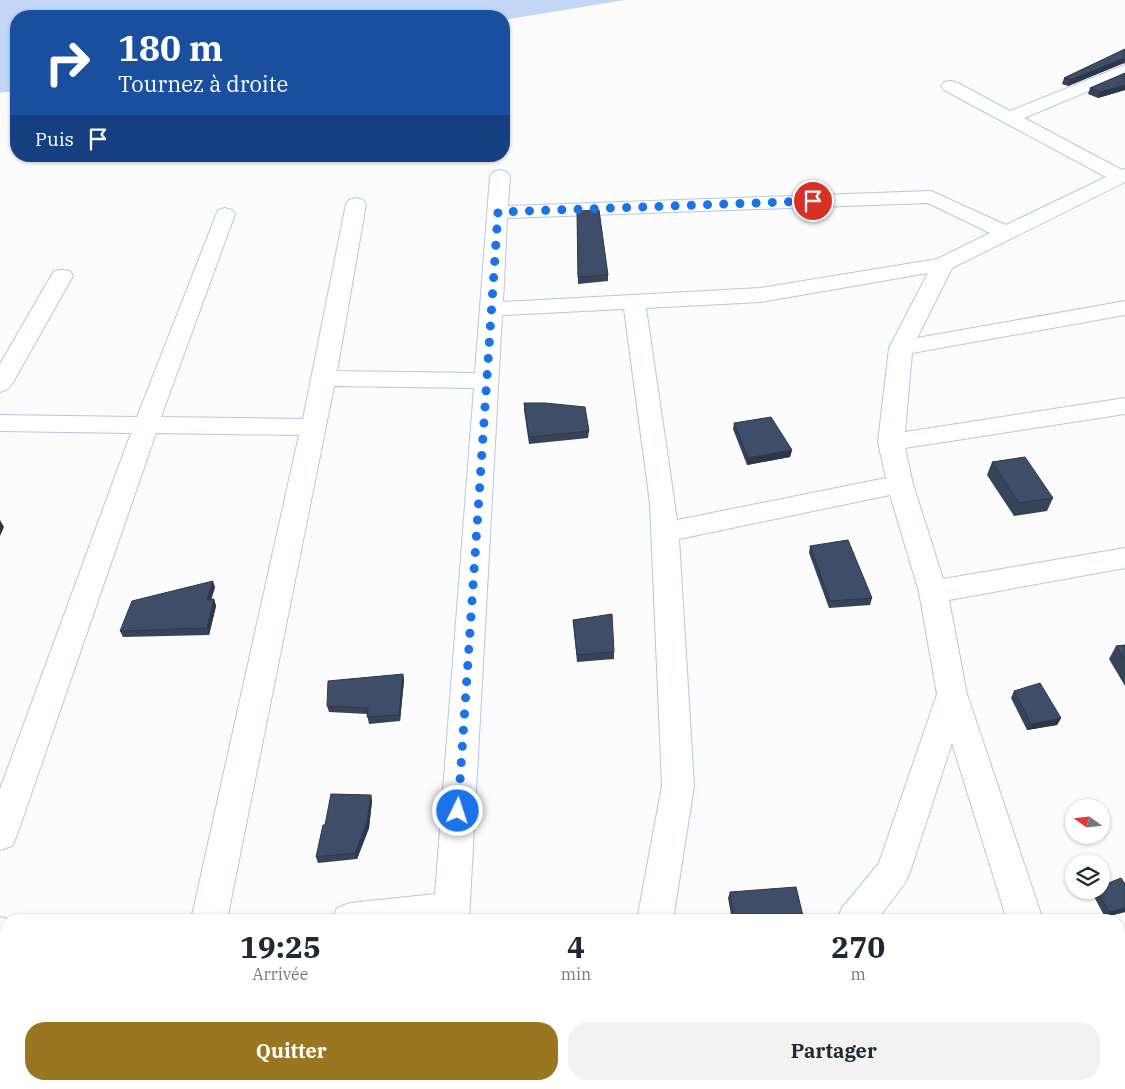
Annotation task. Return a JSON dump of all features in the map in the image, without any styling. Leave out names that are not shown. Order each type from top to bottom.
[{"type":"street","points":[[1009,118],[1125,70]]},
{"type":"street","points":[[950,86],[1123,176]]},
{"type":"street","points":[[452,914],[500,176]]},
{"type":"street","points":[[491,309],[760,295],[943,264],[1123,176]]},
{"type":"street","points":[[498,212],[931,197],[1006,233]]},
{"type":"street","points":[[210,914],[324,378],[356,204]]},
{"type":"street","points":[[0,834],[146,424],[225,214]]},
{"type":"street","points":[[943,264],[900,348],[891,442],[900,484],[933,592],[952,694],[1023,914]]},
{"type":"street","points":[[0,384],[62,276]]},
{"type":"street","points":[[634,302],[663,503],[678,786],[656,914]]},
{"type":"street","points":[[900,348],[1125,308]]},
{"type":"street","points":[[324,378],[486,381]]},
{"type":"street","points":[[891,442],[1125,406]]},
{"type":"street","points":[[0,423],[313,427]]},
{"type":"street","points":[[665,532],[900,484]]},
{"type":"street","points":[[933,592],[1125,558]]},
{"type":"street","points":[[860,914],[893,872],[952,694]]},
{"type":"shaded area","points":[[0,0],[625,0],[510,19],[510,10],[10,10],[10,92],[0,93]]},
{"type":"building","points":[[1125,49],[1125,58],[1070,80],[1064,78]]},
{"type":"building","points":[[1125,73],[1125,85],[1101,92],[1090,88]]},
{"type":"building","points":[[599,210],[608,275],[578,277],[577,211]]},
{"type":"building","points":[[524,403],[585,407],[589,431],[529,437]]},
{"type":"building","points":[[771,417],[792,450],[748,458],[734,423]]},
{"type":"building","points":[[1025,457],[1053,498],[1019,503],[992,462]]},
{"type":"building","points":[[848,540],[872,598],[830,601],[810,546]]},
{"type":"building","points":[[213,581],[207,600],[214,599],[207,628],[120,631],[132,601]]},
{"type":"building","points":[[612,614],[614,652],[577,655],[573,620]]},
{"type":"building","points":[[1125,645],[1125,660],[1116,646]]},
{"type":"building","points":[[403,674],[399,715],[367,717],[368,708],[327,706],[328,681]]},
{"type":"building","points":[[1040,683],[1061,718],[1031,724],[1014,691]]},
{"type":"building","points":[[331,794],[371,795],[367,822],[355,853],[316,857],[323,825],[325,825]]},
{"type":"building","points":[[1121,878],[1125,884],[1125,908],[1109,912],[1102,899],[1110,899],[1110,882]]},
{"type":"building","points":[[796,887],[803,914],[733,914],[730,892]]},
{"type":"route","points":[[458,811],[498,212],[813,201]]}]
